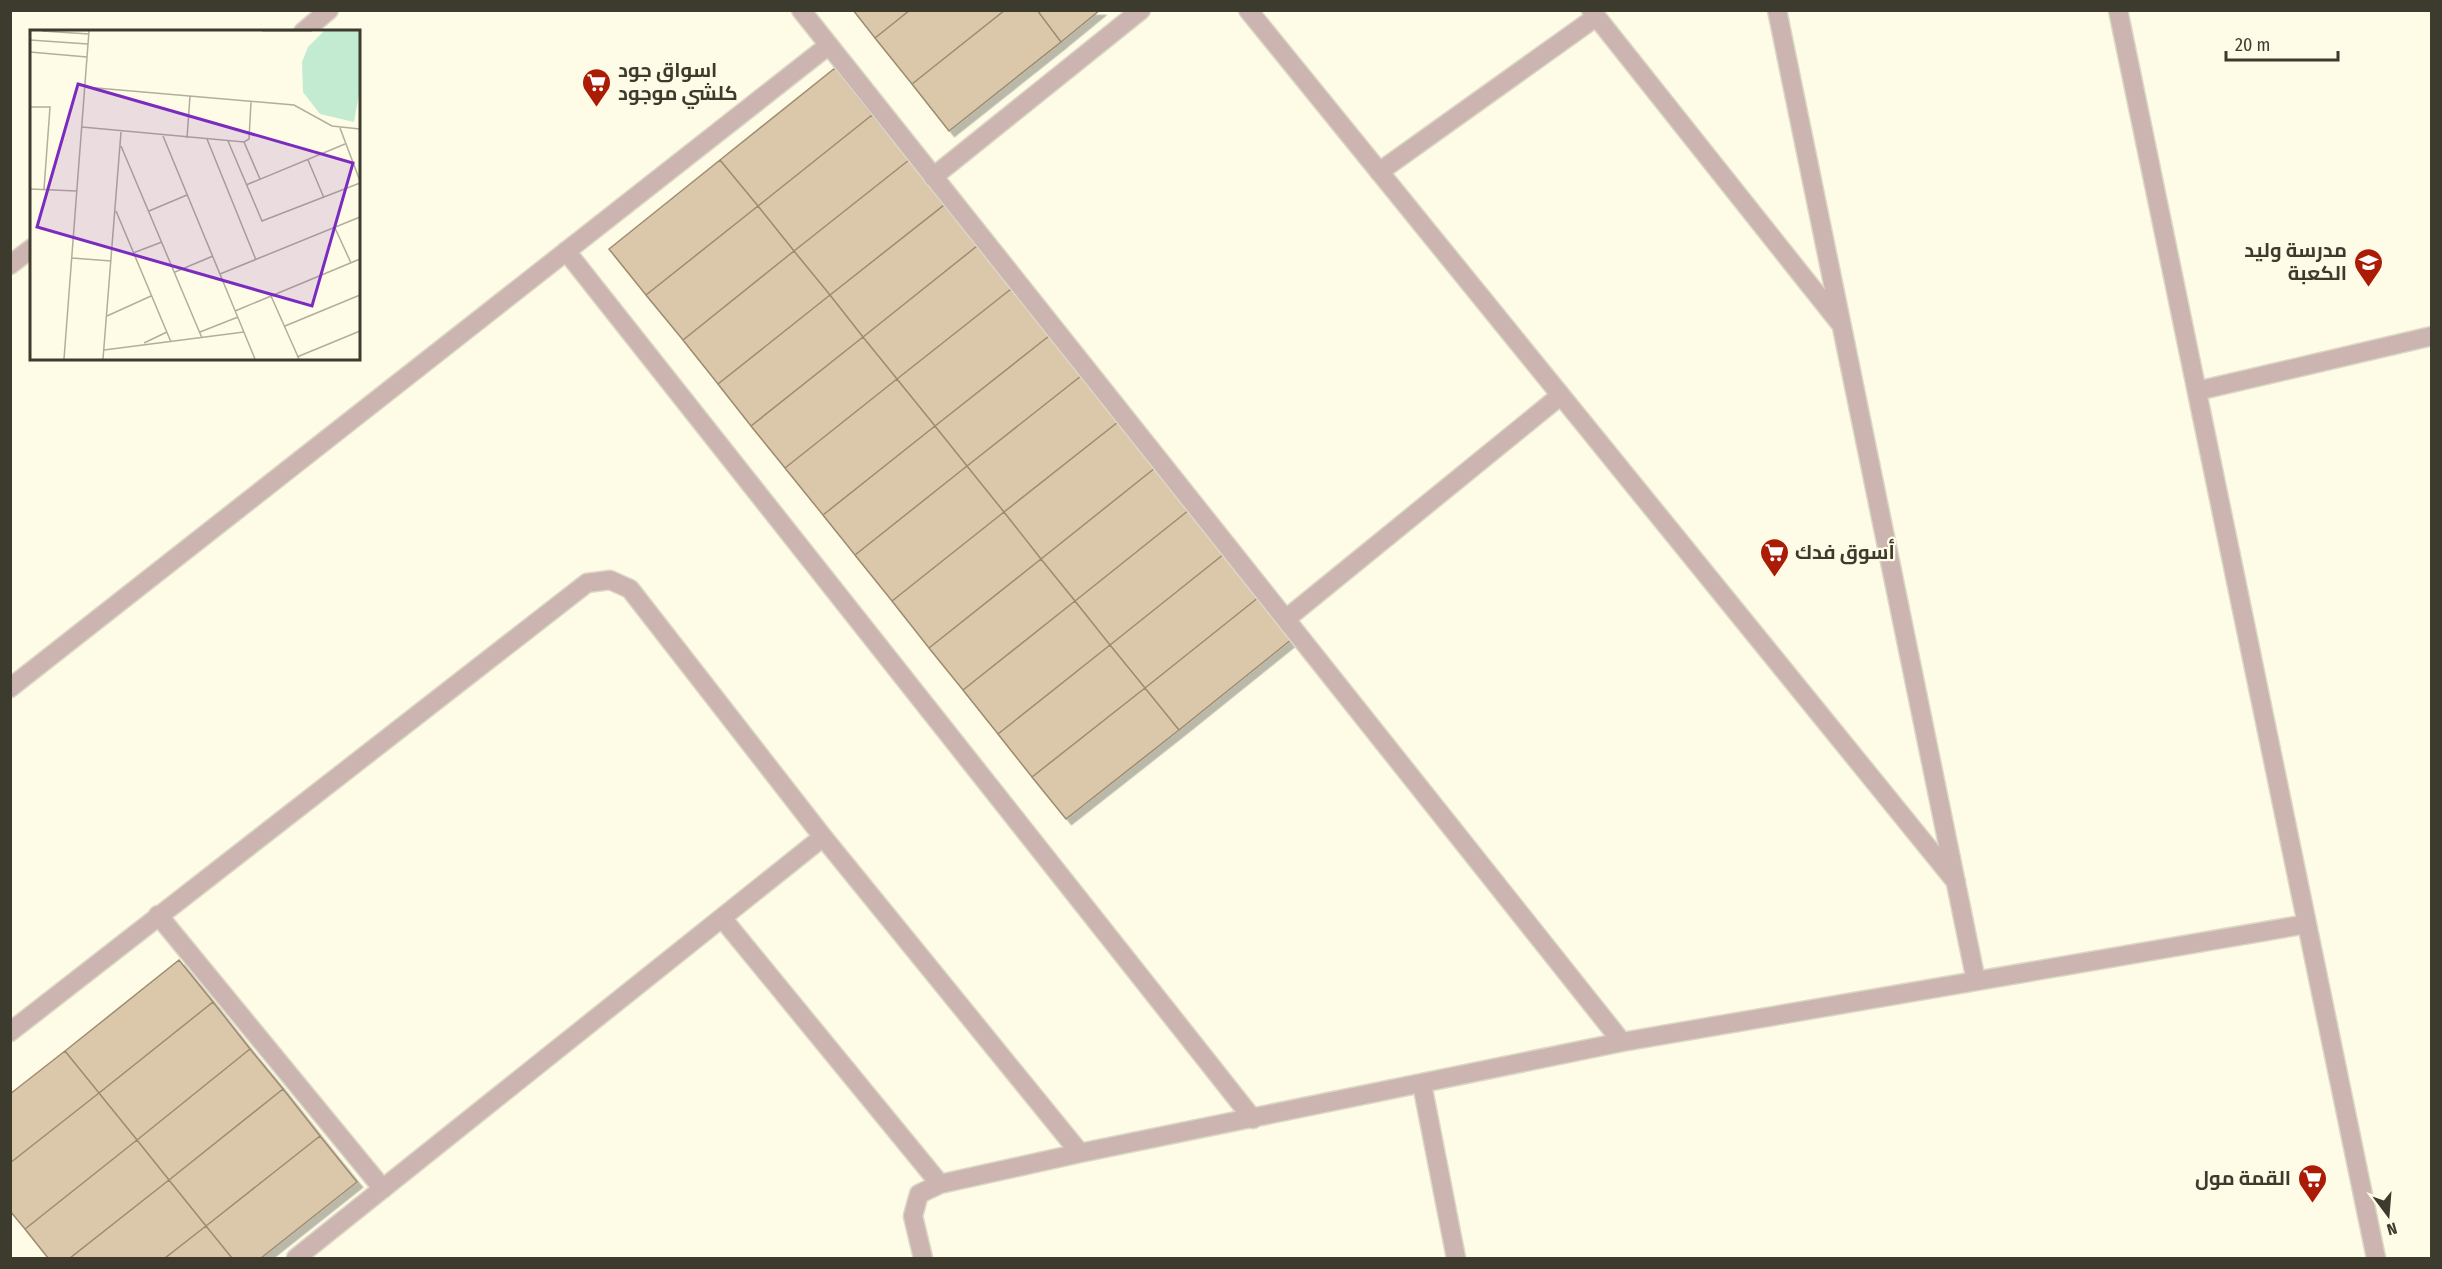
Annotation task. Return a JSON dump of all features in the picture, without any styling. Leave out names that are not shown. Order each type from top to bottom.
[{"type":"street","points":[[305,30],[329,10]]},
{"type":"street","points":[[801,10],[1622,1042]]},
{"type":"street","points":[[933,177],[1141,10]]},
{"type":"street","points":[[1248,10],[1956,882]]},
{"type":"street","points":[[1777,10],[1976,981]]},
{"type":"street","points":[[2118,10],[2376,1258]]},
{"type":"street","points":[[1379,172],[1593,14],[1842,326]]},
{"type":"street","points":[[10,688],[829,45]]},
{"type":"street","points":[[10,265],[30,250]]},
{"type":"street","points":[[566,250],[1253,1119]]},
{"type":"street","points":[[2197,391],[2432,336]]},
{"type":"street","points":[[1286,620],[1560,396]]},
{"type":"street","points":[[10,1032],[587,583],[610,580],[630,589],[823,837],[1080,1153]]},
{"type":"street","points":[[296,1258],[823,837]]},
{"type":"street","points":[[158,915],[383,1189]]},
{"type":"street","points":[[722,918],[940,1184]]},
{"type":"street","points":[[923,1258],[914,1216],[919,1194],[940,1184],[1080,1153],[1622,1042],[2307,924]]},
{"type":"street","points":[[1422,1084],[1456,1258]]},
{"type":"building","points":[[853,10],[910,10],[875,38]]},
{"type":"building","points":[[910,10],[1005,10],[912,84],[875,38]]},
{"type":"building","points":[[1005,10],[1037,10],[1061,42],[949,131],[912,84]]},
{"type":"building","points":[[1037,10],[1100,10],[1061,42]]},
{"type":"building","points":[[835,68],[872,115],[758,206],[720,160]]},
{"type":"building","points":[[872,115],[909,160],[794,251],[758,206]]},
{"type":"building","points":[[720,160],[758,206],[646,295],[609,249]]},
{"type":"building","points":[[909,160],[944,205],[830,295],[794,251]]},
{"type":"building","points":[[944,205],[977,246],[863,337],[830,295]]},
{"type":"building","points":[[758,206],[794,251],[683,340],[646,295]]},
{"type":"building","points":[[977,246],[1011,289],[897,379],[863,337]]},
{"type":"building","points":[[794,251],[830,295],[718,384],[683,340]]},
{"type":"building","points":[[1011,289],[1049,336],[935,426],[897,379]]},
{"type":"building","points":[[830,295],[863,337],[751,426],[718,384]]},
{"type":"building","points":[[1049,336],[1081,376],[967,466],[935,426]]},
{"type":"building","points":[[863,337],[897,379],[785,468],[751,426]]},
{"type":"building","points":[[1081,376],[1118,422],[1004,512],[967,466]]},
{"type":"building","points":[[897,379],[935,426],[823,515],[785,468]]},
{"type":"building","points":[[1118,422],[1155,468],[1041,559],[1004,512]]},
{"type":"building","points":[[935,426],[967,466],[855,555],[823,515]]},
{"type":"building","points":[[967,466],[1004,512],[892,601],[855,555]]},
{"type":"building","points":[[1155,468],[1189,510],[1075,601],[1041,559]]},
{"type":"building","points":[[1189,510],[1224,554],[1110,645],[1075,601]]},
{"type":"building","points":[[1004,512],[1041,559],[929,648],[892,601]]},
{"type":"building","points":[[1224,554],[1259,597],[1145,688],[1110,645]]},
{"type":"building","points":[[1041,559],[1075,601],[963,690],[929,648]]},
{"type":"building","points":[[1259,597],[1292,639],[1179,730],[1145,688]]},
{"type":"building","points":[[1075,601],[1110,645],[998,734],[963,690]]},
{"type":"building","points":[[1110,645],[1145,688],[1032,777],[998,734]]},
{"type":"building","points":[[1145,688],[1179,730],[1066,819],[1032,777]]},
{"type":"building","points":[[179,960],[213,1002],[99,1093],[65,1051]]},
{"type":"building","points":[[213,1002],[250,1049],[137,1140],[99,1093]]},
{"type":"building","points":[[250,1049],[283,1089],[169,1180],[137,1140]]},
{"type":"building","points":[[65,1051],[99,1093],[10,1163],[10,1094]]},
{"type":"building","points":[[283,1089],[320,1136],[206,1226],[169,1180]]},
{"type":"building","points":[[99,1093],[137,1140],[25,1229],[10,1211],[10,1163]]},
{"type":"building","points":[[320,1136],[357,1182],[261,1258],[232,1258],[206,1226]]},
{"type":"building","points":[[137,1140],[169,1180],[70,1258],[48,1258],[25,1229]]},
{"type":"building","points":[[169,1180],[206,1226],[165,1258],[70,1258]]},
{"type":"building","points":[[206,1226],[232,1258],[165,1258]]},
{"type":"place","name":"اسواق جود كلشي موجود","points":[[597,108]]},
{"type":"place","name":"مدرسة وليد الكعبة","points":[[2368,288]]},
{"type":"place","name":"أسوق فدك","points":[[1774,578]]},
{"type":"place","name":"القمة مول","points":[[2312,1204]]}]
